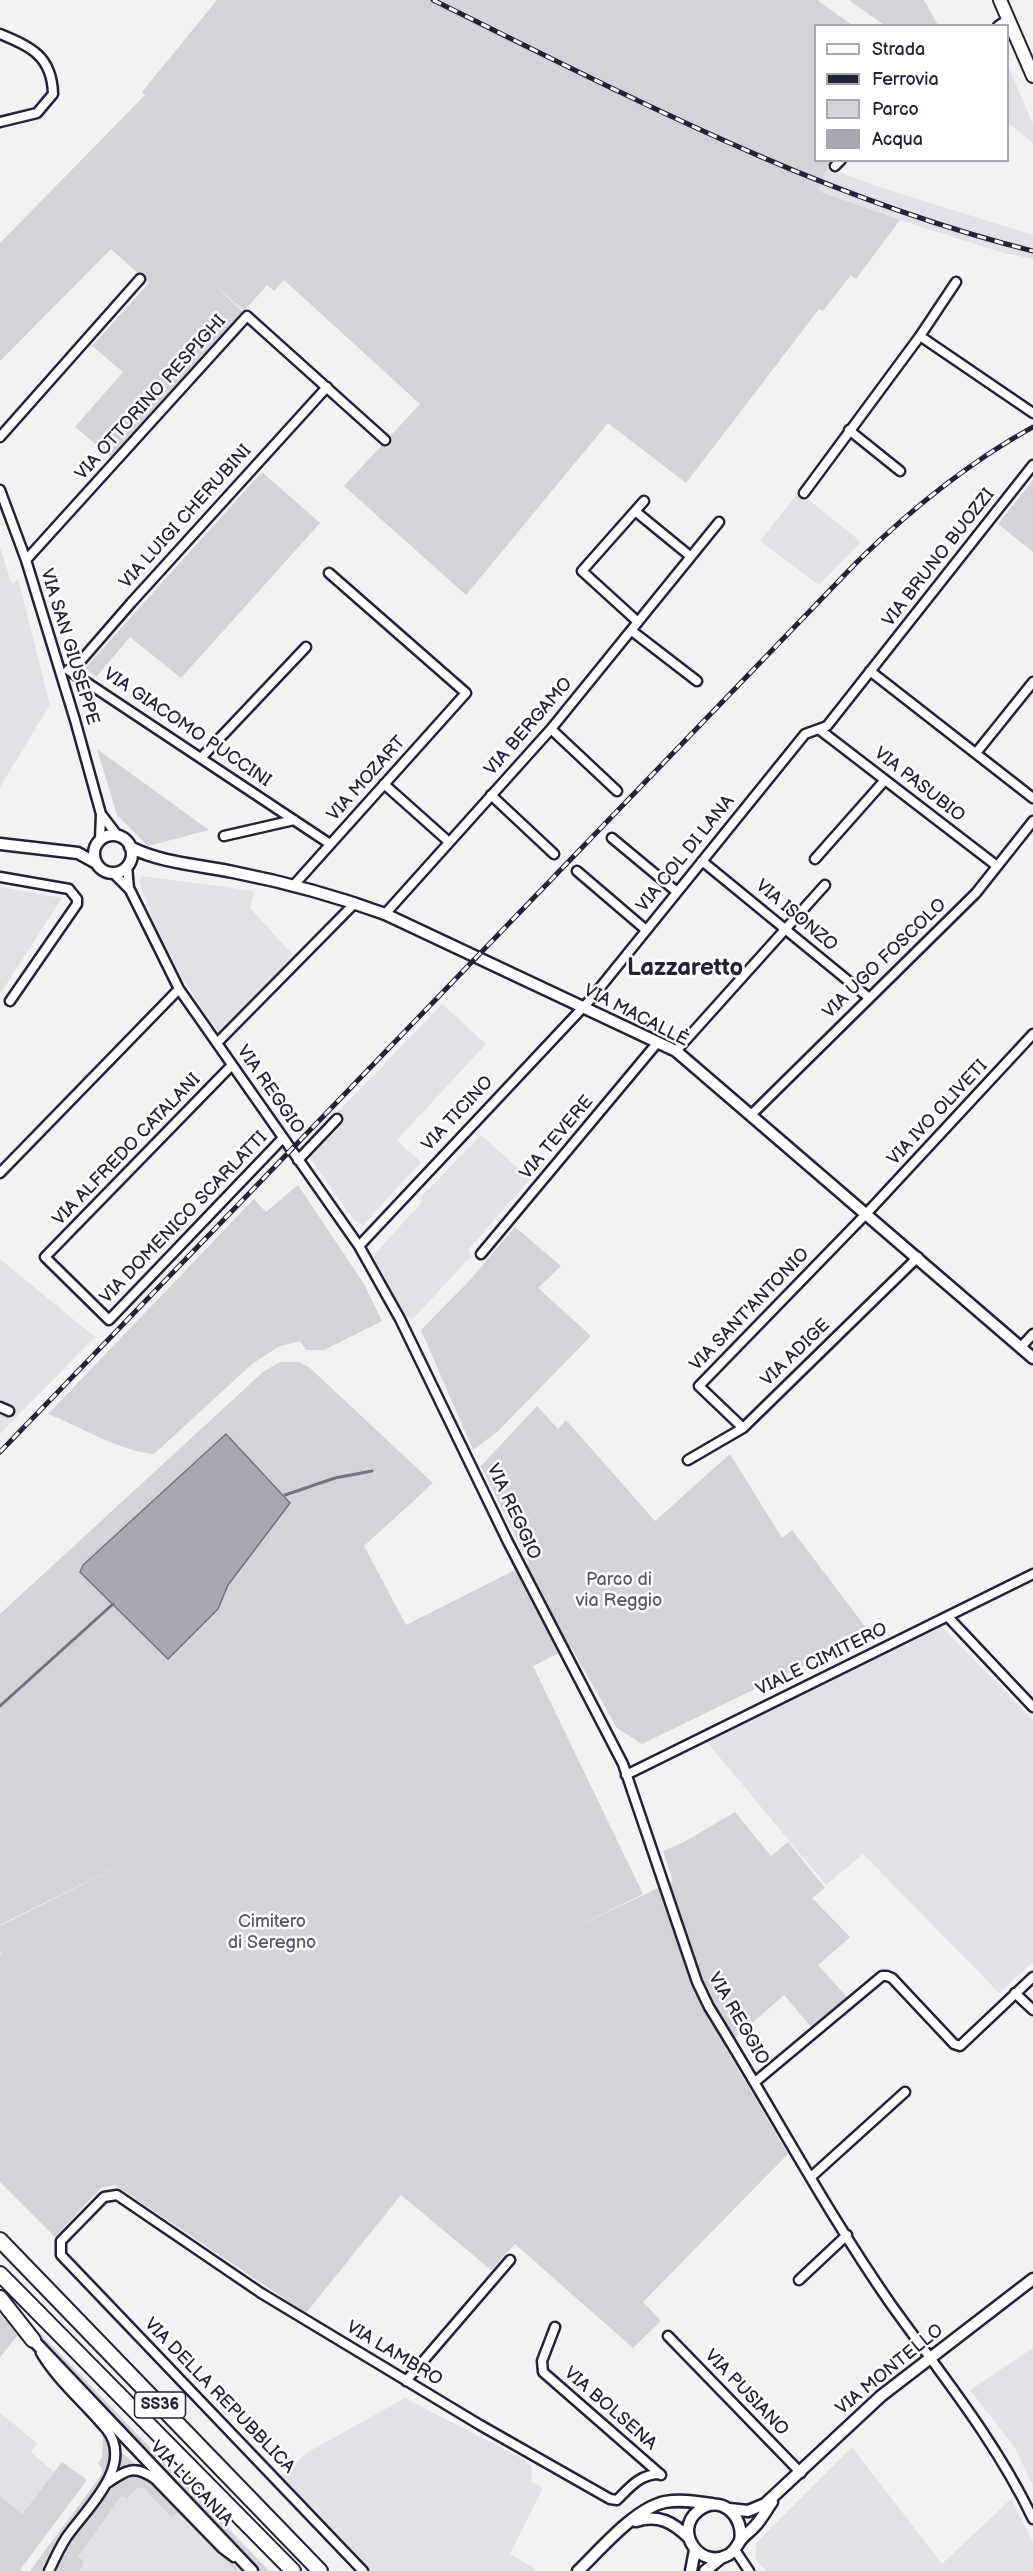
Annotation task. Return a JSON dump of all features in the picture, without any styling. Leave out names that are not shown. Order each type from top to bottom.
[{"type":"highway","name":"SS36","points":[[0,2240],[320,2571]]},
{"type":"highway","name":"SS36","points":[[0,2274],[293,2571]]},
{"type":"highway","points":[[0,2298],[33,2340]]},
{"type":"main road","points":[[1001,0],[1003,22]]},
{"type":"main road","points":[[1009,33],[1033,76]]},
{"type":"street","points":[[0,34],[26,45],[50,67],[53,93],[37,113],[0,122]]},
{"type":"street","points":[[0,436],[140,279]]},
{"type":"street","points":[[804,493],[920,336],[956,282]]},
{"type":"street","name":"VIA OTTORINO RESPIGHI","points":[[26,560],[247,316],[385,440]]},
{"type":"street","points":[[920,336],[1033,413]]},
{"type":"street","name":"VIA LUIGI CHERUBINI","points":[[72,671],[327,387]]},
{"type":"street","points":[[849,430],[900,471]]},
{"type":"street","name":"VIA BRUNO BUOZZI","points":[[820,730],[827,726],[1033,465]]},
{"type":"street","name":"VIA SAN GIUSEPPE","points":[[0,490],[26,560],[101,814],[117,836]]},
{"type":"street","points":[[638,622],[582,571],[644,501]]},
{"type":"street","points":[[635,511],[690,556]]},
{"type":"street","name":"VIA BERGAMO","points":[[385,914],[551,729],[719,522]]},
{"type":"street","name":"VIA MOZART","points":[[293,886],[466,693],[329,573]]},
{"type":"street","points":[[632,630],[697,681]]},
{"type":"street","points":[[201,758],[306,647]]},
{"type":"street","name":"VIA GIACOMO PUCCINI","points":[[59,669],[72,671],[330,844]]},
{"type":"street","points":[[870,671],[1033,798]]},
{"type":"street","points":[[976,753],[1033,682]]},
{"type":"street","points":[[551,729],[617,791]]},
{"type":"street","name":"VIA PASUBIO","points":[[820,730],[997,866]]},
{"type":"street","name":"VIA COL DI LANA","points":[[583,1007],[805,734],[820,730]]},
{"type":"street","points":[[815,859],[885,780]]},
{"type":"street","points":[[384,784],[449,842]]},
{"type":"street","points":[[491,795],[554,854]]},
{"type":"street","name":"VIA SAN GIUSEPPE","points":[[98,842],[101,814]]},
{"type":"street","points":[[224,836],[294,820]]},
{"type":"street","name":"VIA UGO FOSCOLO","points":[[752,1114],[976,893],[1033,821]]},
{"type":"street","points":[[0,844],[78,853],[96,863],[102,870],[113,873],[128,865],[131,857],[130,847],[123,838],[117,836],[107,836],[78,853]]},
{"type":"street","points":[[612,838],[677,892]]},
{"type":"street","points":[[96,863],[94,854],[98,842]]},
{"type":"street","name":"VIA MACALLÈ","points":[[130,847],[156,858],[240,873],[355,903],[385,914],[676,1051],[1033,1358]]},
{"type":"street","name":"VIA MACALLÈ","points":[[128,865],[156,858]]},
{"type":"street","name":"VIA ISONZO","points":[[702,861],[868,998]]},
{"type":"street","name":"VIA REGGIO","points":[[128,865],[129,890]]},
{"type":"street","points":[[577,871],[646,930]]},
{"type":"street","name":"VIA REGGIO","points":[[113,873],[129,890],[179,989],[359,1246],[407,1333],[507,1540],[626,1774],[697,1983],[709,2007],[847,2235],[890,2302],[931,2356],[1001,2461],[1033,2519]]},
{"type":"street","points":[[0,877],[69,889],[76,895],[77,903],[10,1000]]},
{"type":"street","points":[[676,1051],[825,885]]},
{"type":"street","points":[[217,1043],[355,903]]},
{"type":"street","points":[[0,1173],[179,989]]},
{"type":"street","name":"VIA TICINO","points":[[359,1246],[583,1007]]},
{"type":"street","name":"VIA IVO OLIVETI","points":[[867,1214],[1033,1034]]},
{"type":"street","name":"VIA TEVERE","points":[[481,1254],[658,1042]]},
{"type":"street","name":"VIA ALFREDO CATALANI","points":[[109,1320],[45,1257],[232,1065]]},
{"type":"street","points":[[298,1160],[337,1119]]},
{"type":"street","name":"VIA DOMENICO SCARLATTI","points":[[109,1320],[283,1138]]},
{"type":"street","name":"VIA SANT'ANTONIO","points":[[743,1428],[699,1386],[867,1214]]},
{"type":"street","name":"VIA ADIGE","points":[[688,1460],[743,1428],[918,1257]]},
{"type":"street","points":[[1021,1347],[1033,1334]]},
{"type":"street","points":[[0,1407],[9,1411]]},
{"type":"street","name":"VIALE CIMITERO","points":[[626,1774],[1033,1574]]},
{"type":"street","points":[[948,1617],[1033,1707]]},
{"type":"street","points":[[755,2082],[882,1976],[891,1978],[954,2044],[960,2046],[1033,1977]]},
{"type":"street","points":[[1015,1993],[1033,2010]]},
{"type":"street","points":[[811,2177],[905,2092]]},
{"type":"street","name":"VIA DELLA REPUBBLICA","points":[[117,2195],[104,2197],[61,2241],[61,2255],[363,2571]]},
{"type":"street","name":"VIA LAMBRO","points":[[117,2195],[261,2293],[406,2381],[610,2499],[617,2500],[635,2482],[646,2476],[662,2476]]},
{"type":"street","points":[[799,2280],[847,2235]]},
{"type":"street","points":[[406,2381],[510,2260]]},
{"type":"street","name":"VIA MONTELLO","points":[[729,2509],[748,2511],[756,2509],[775,2496],[870,2405],[1033,2279]]},
{"type":"street","name":"VIA BOLSENA","points":[[555,2326],[542,2361],[543,2372],[662,2476]]},
{"type":"street","name":"VIA PUSIANO","points":[[668,2336],[801,2473]]},
{"type":"street","points":[[33,2340],[51,2370],[113,2440],[115,2459],[105,2484],[66,2539],[49,2571]]},
{"type":"street","name":"VIA LUCANIA","points":[[33,2340],[250,2570]]},
{"type":"street","points":[[105,2484],[125,2472],[135,2469],[144,2471],[155,2479],[222,2548],[250,2570]]},
{"type":"street","name":"VIA MONTELLO","points":[[705,2571],[731,2551],[756,2525],[775,2496]]},
{"type":"street","points":[[578,2571],[643,2512],[665,2502],[690,2501],[715,2505],[735,2513],[741,2526],[731,2551]]},
{"type":"street","points":[[689,2538],[690,2522],[694,2515],[707,2506],[715,2505]]},
{"type":"street","points":[[630,2523],[646,2518],[659,2518],[673,2525],[689,2538],[695,2550],[707,2557],[731,2551]]},
{"type":"street","points":[[691,2571],[695,2550]]},
{"type":"street","points":[[731,2551],[749,2571]]},
{"type":"shaded area","points":[[465,0],[814,162],[879,187],[1033,235],[1033,259],[1004,253],[818,191]]},
{"type":"shaded area","points":[[1009,68],[1033,124],[1033,143],[1009,124]]},
{"type":"shaded area","points":[[799,492],[861,542],[819,585],[760,541]]},
{"type":"shaded area","points":[[0,547],[12,585],[18,579],[50,705],[0,787]]},
{"type":"shaded area","points":[[142,876],[254,891],[250,908],[293,955],[219,1034],[180,975],[153,920],[139,881]]},
{"type":"shaded area","points":[[0,887],[62,898],[0,994]]},
{"type":"shaded area","points":[[442,1004],[486,1044],[397,1140],[421,1162],[363,1225],[354,1220],[309,1157],[344,1122],[336,1114]]},
{"type":"shaded area","points":[[481,1135],[530,1179],[468,1250],[472,1255],[412,1320],[405,1315],[373,1256],[423,1201],[420,1198]]},
{"type":"shaded area","points":[[0,1259],[95,1337],[0,1434]]},
{"type":"shaded area","points":[[942,1627],[1033,1720],[1033,1962],[999,1993],[863,1854],[826,1885],[707,1742]]},
{"type":"shaded area","points":[[1033,2348],[1033,2486],[1015,2448],[970,2390]]},
{"type":"shaded area","points":[[405,2398],[525,2460],[531,2466],[532,2482],[543,2488],[510,2554],[536,2569],[533,2571],[372,2571],[281,2476],[308,2452]]},
{"type":"shaded area","points":[[0,2413],[37,2443],[31,2452],[54,2472],[0,2542]]},
{"type":"shaded area","points":[[852,2447],[942,2564],[1011,2499],[1033,2542],[1033,2571],[766,2571],[755,2558],[757,2542]]},
{"type":"shaded area","points":[[132,2479],[152,2484],[235,2571],[77,2571],[75,2557]]},
{"type":"green space","points":[[217,0],[817,0],[851,24],[814,24],[814,162],[832,162],[827,167],[818,191],[900,220],[856,279],[851,275],[823,311],[819,309],[686,483],[608,423],[466,595],[344,486],[420,404],[284,280],[274,291],[267,285],[244,311],[211,282],[243,312],[111,457],[75,427],[123,372],[92,346],[149,283],[111,249],[0,361],[0,243],[145,95],[142,92]]},
{"type":"green space","points":[[849,0],[924,0],[937,24],[883,24]]},
{"type":"green space","points":[[262,472],[320,523],[181,678],[130,637],[96,677],[85,668]]},
{"type":"green space","points":[[1033,480],[1033,552],[998,524]]},
{"type":"green space","points":[[97,749],[209,830],[148,846],[117,815]]},
{"type":"green space","points":[[298,1185],[364,1284],[382,1321],[324,1350],[306,1350],[300,1341],[278,1347],[252,1364],[154,1454],[126,1448],[48,1414],[254,1199],[266,1212]]},
{"type":"green space","points":[[515,1227],[561,1266],[538,1288],[591,1336],[497,1432],[473,1450],[421,1330],[470,1280]]},
{"type":"green space","points":[[280,1362],[299,1362],[310,1368],[433,1483],[364,1546],[406,1625],[529,1563],[481,1466],[537,1406],[558,1429],[566,1420],[655,1521],[730,1454],[782,1538],[792,1530],[870,1633],[642,1744],[617,1728],[571,1647],[533,1666],[643,1894],[563,1933],[673,1881],[663,1851],[684,1842],[735,1812],[771,1856],[788,1842],[825,1888],[812,1898],[850,1937],[818,1965],[847,1997],[811,2027],[784,1995],[725,2047],[788,2154],[643,2302],[661,2321],[633,2348],[515,2244],[491,2270],[401,2195],[306,2313],[115,2185],[101,2188],[55,2237],[0,2182],[0,1953],[3,1958],[0,1951],[0,1926],[168,1841],[0,1925],[0,1614],[263,1372]]},
{"type":"green space","points":[[0,2313],[18,2335],[0,2357]]},
{"type":"green space","points":[[38,2331],[269,2571],[257,2571],[96,2404],[35,2333]]},
{"type":"green space","points":[[103,2433],[111,2449],[108,2465],[101,2481],[49,2555],[42,2571],[30,2571],[102,2474],[98,2463],[102,2458]]},
{"type":"green space","points":[[120,2451],[134,2463],[116,2468]]},
{"type":"green space","points":[[62,2462],[87,2480],[19,2571],[0,2571],[0,2496],[22,2514]]},
{"type":"green space","points":[[137,2473],[154,2483],[240,2571],[235,2571],[178,2512],[171,2517],[144,2488],[137,2488],[127,2498],[122,2495],[78,2556],[84,2562],[80,2571],[57,2571],[79,2530],[101,2500],[125,2478]]},
{"type":"water","points":[[226,1434],[290,1503],[228,1585],[218,1609],[168,1659],[80,1572],[83,1565]]},
{"type":"waterway","points":[[285,1495],[335,1478],[372,1471]]},
{"type":"waterway","points":[[0,1706],[113,1604]]},
{"type":"railway","points":[[433,0],[653,108],[801,174],[954,229],[1033,251]]},
{"type":"railway","points":[[0,1452],[857,562],[941,488],[986,456],[1033,427]]},
{"type":"district","name":"Lazzaretto","points":[[685,969]]},
{"type":"park label","name":"Parco di via Reggio","points":[[619,1590]]},
{"type":"park label","name":"Cimitero di Seregno","points":[[272,1932]]}]
